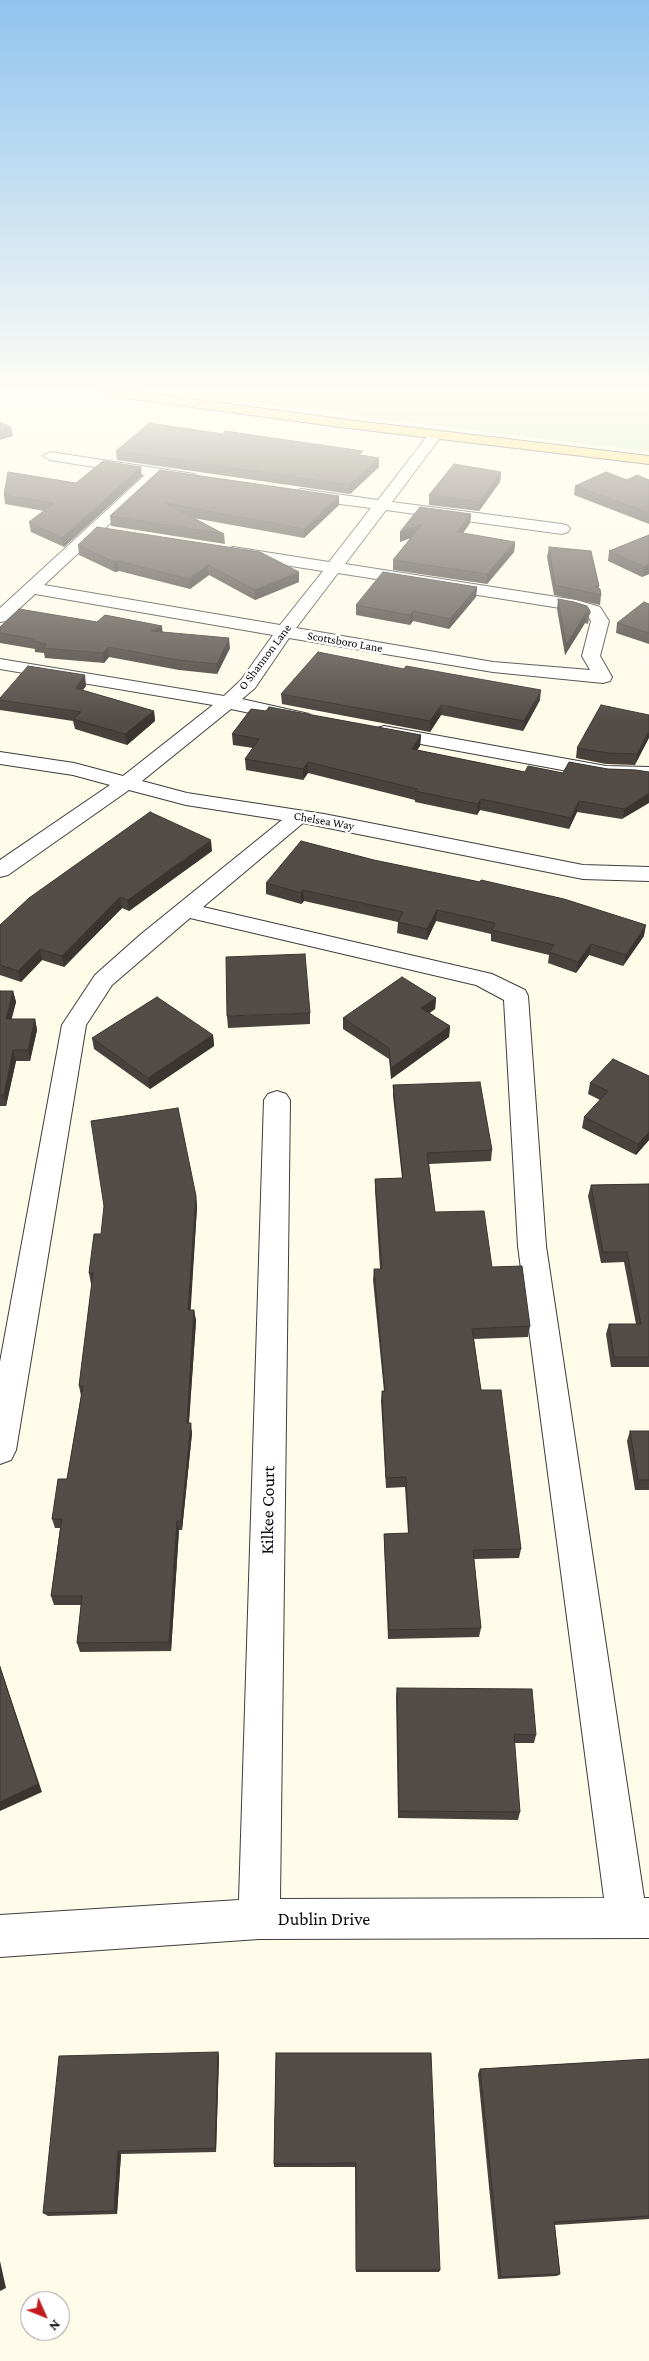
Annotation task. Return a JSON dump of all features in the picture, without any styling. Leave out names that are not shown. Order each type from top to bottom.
[{"type":"street","points":[[0,617],[29,588],[125,502]]},
{"type":"street","points":[[357,502],[562,529]]},
{"type":"street","name":"O Shannon Lane","points":[[0,870],[126,783],[203,724],[248,684],[285,631],[385,502]]},
{"type":"street","points":[[95,530],[113,533]]},
{"type":"street","points":[[213,549],[334,568]]},
{"type":"street","name":"Scottsboro Lane","points":[[29,588],[493,667],[603,677],[591,656],[600,622],[594,611],[546,599],[334,568]]},
{"type":"street","points":[[0,664],[228,702],[325,722]]},
{"type":"street","points":[[362,728],[606,772],[649,773]]},
{"type":"street","name":"Chelsea Way","points":[[0,758],[74,769],[186,799],[298,816],[583,872],[649,874]]},
{"type":"street","points":[[0,1450],[74,1025],[103,980],[279,834],[298,816]]},
{"type":"street","points":[[186,910],[484,979],[516,996],[532,1246],[638,1918]]},
{"type":"street","name":"Kilkee Court","points":[[259,1919],[277,1100]]},
{"type":"street","name":"Dublin Drive","points":[[0,1936],[259,1919],[638,1918]]},
{"type":"building","points":[[49,502],[102,502],[62,538],[29,522],[54,503]]},
{"type":"building","points":[[125,502],[332,502],[304,529],[165,503],[224,534],[110,516]]},
{"type":"building","points":[[619,502],[649,502],[649,513]]},
{"type":"building","points":[[420,507],[471,514],[457,532],[515,542],[487,574],[393,560],[422,524],[400,532]]},
{"type":"building","points":[[97,527],[260,552],[299,572],[255,590],[208,565],[189,579],[118,561],[114,562],[78,545]]},
{"type":"building","points":[[649,535],[649,565],[644,567],[609,551]]},
{"type":"building","points":[[549,547],[591,551],[599,586],[595,587],[600,589],[601,595],[555,585]]},
{"type":"building","points":[[383,572],[477,587],[450,619],[413,611],[410,615],[356,605]]},
{"type":"building","points":[[558,599],[587,606],[590,611],[590,614],[586,613],[566,645]]},
{"type":"building","points":[[644,602],[649,604],[649,633],[617,623]]},
{"type":"building","points":[[19,609],[97,622],[105,615],[162,626],[151,631],[229,638],[217,664],[178,660],[108,647],[103,653],[43,648],[46,644],[33,641],[35,639],[0,633],[0,627]]},
{"type":"building","points":[[318,652],[404,669],[406,666],[541,690],[524,721],[441,705],[430,721],[281,694]]},
{"type":"building","points":[[28,666],[85,675],[75,688],[154,711],[125,734],[73,719],[81,712],[0,700]]},
{"type":"building","points":[[601,705],[649,715],[649,731],[637,754],[608,753],[577,748]]},
{"type":"building","points":[[269,707],[421,735],[412,749],[525,772],[528,766],[563,773],[569,762],[608,769],[649,772],[649,793],[624,809],[579,801],[571,818],[481,799],[478,804],[415,791],[417,789],[308,762],[303,769],[245,759],[259,739],[232,734],[251,709],[266,711]]},
{"type":"building","points":[[150,812],[211,840],[128,900],[120,897],[62,956],[40,949],[18,971],[0,965],[0,925],[29,898]]},
{"type":"building","points":[[301,841],[374,860],[480,882],[481,880],[564,899],[646,925],[626,955],[591,944],[578,962],[549,952],[554,945],[492,930],[495,923],[437,910],[427,929],[398,922],[403,912],[303,890],[301,893],[266,883]]},
{"type":"building","points":[[305,954],[310,1013],[227,1016],[226,957]]},
{"type":"building","points":[[402,977],[436,998],[421,1008],[450,1026],[391,1068],[389,1048],[343,1018]]},
{"type":"building","points":[[0,991],[13,991],[6,1019],[35,1019],[28,1050],[13,1050],[4,1095],[0,1095]]},
{"type":"building","points":[[157,997],[213,1035],[148,1078],[92,1038]]},
{"type":"building","points":[[613,1059],[649,1076],[649,1132],[638,1144],[584,1117],[608,1091],[590,1083]]},
{"type":"building","points":[[480,1082],[492,1150],[427,1153],[435,1212],[484,1211],[492,1267],[522,1266],[530,1326],[472,1329],[481,1390],[501,1390],[521,1549],[473,1550],[481,1628],[389,1630],[384,1534],[409,1533],[406,1477],[386,1478],[382,1391],[385,1391],[374,1269],[382,1269],[375,1179],[403,1178],[393,1085]]},
{"type":"building","points":[[178,1108],[196,1196],[188,1310],[194,1310],[187,1423],[191,1423],[181,1521],[177,1521],[169,1642],[77,1643],[82,1596],[51,1596],[62,1519],[52,1519],[58,1479],[67,1479],[83,1386],[79,1386],[93,1273],[89,1273],[94,1234],[101,1234],[104,1206],[91,1121]]},
{"type":"building","points":[[649,1184],[649,1357],[614,1357],[609,1324],[641,1324],[627,1252],[603,1252],[591,1185]]},
{"type":"building","points":[[630,1431],[649,1431],[649,1480],[638,1480]]},
{"type":"building","points":[[0,1667],[38,1784],[0,1802]]},
{"type":"building","points":[[397,1688],[532,1689],[536,1735],[514,1734],[520,1812],[399,1811]]},
{"type":"building","points":[[218,2052],[215,2148],[118,2151],[114,2211],[43,2213],[59,2056]]},
{"type":"building","points":[[276,2053],[431,2053],[440,2270],[356,2270],[356,2163],[274,2164]]},
{"type":"building","points":[[649,2059],[649,2216],[554,2222],[560,2274],[501,2277],[480,2069]]}]
